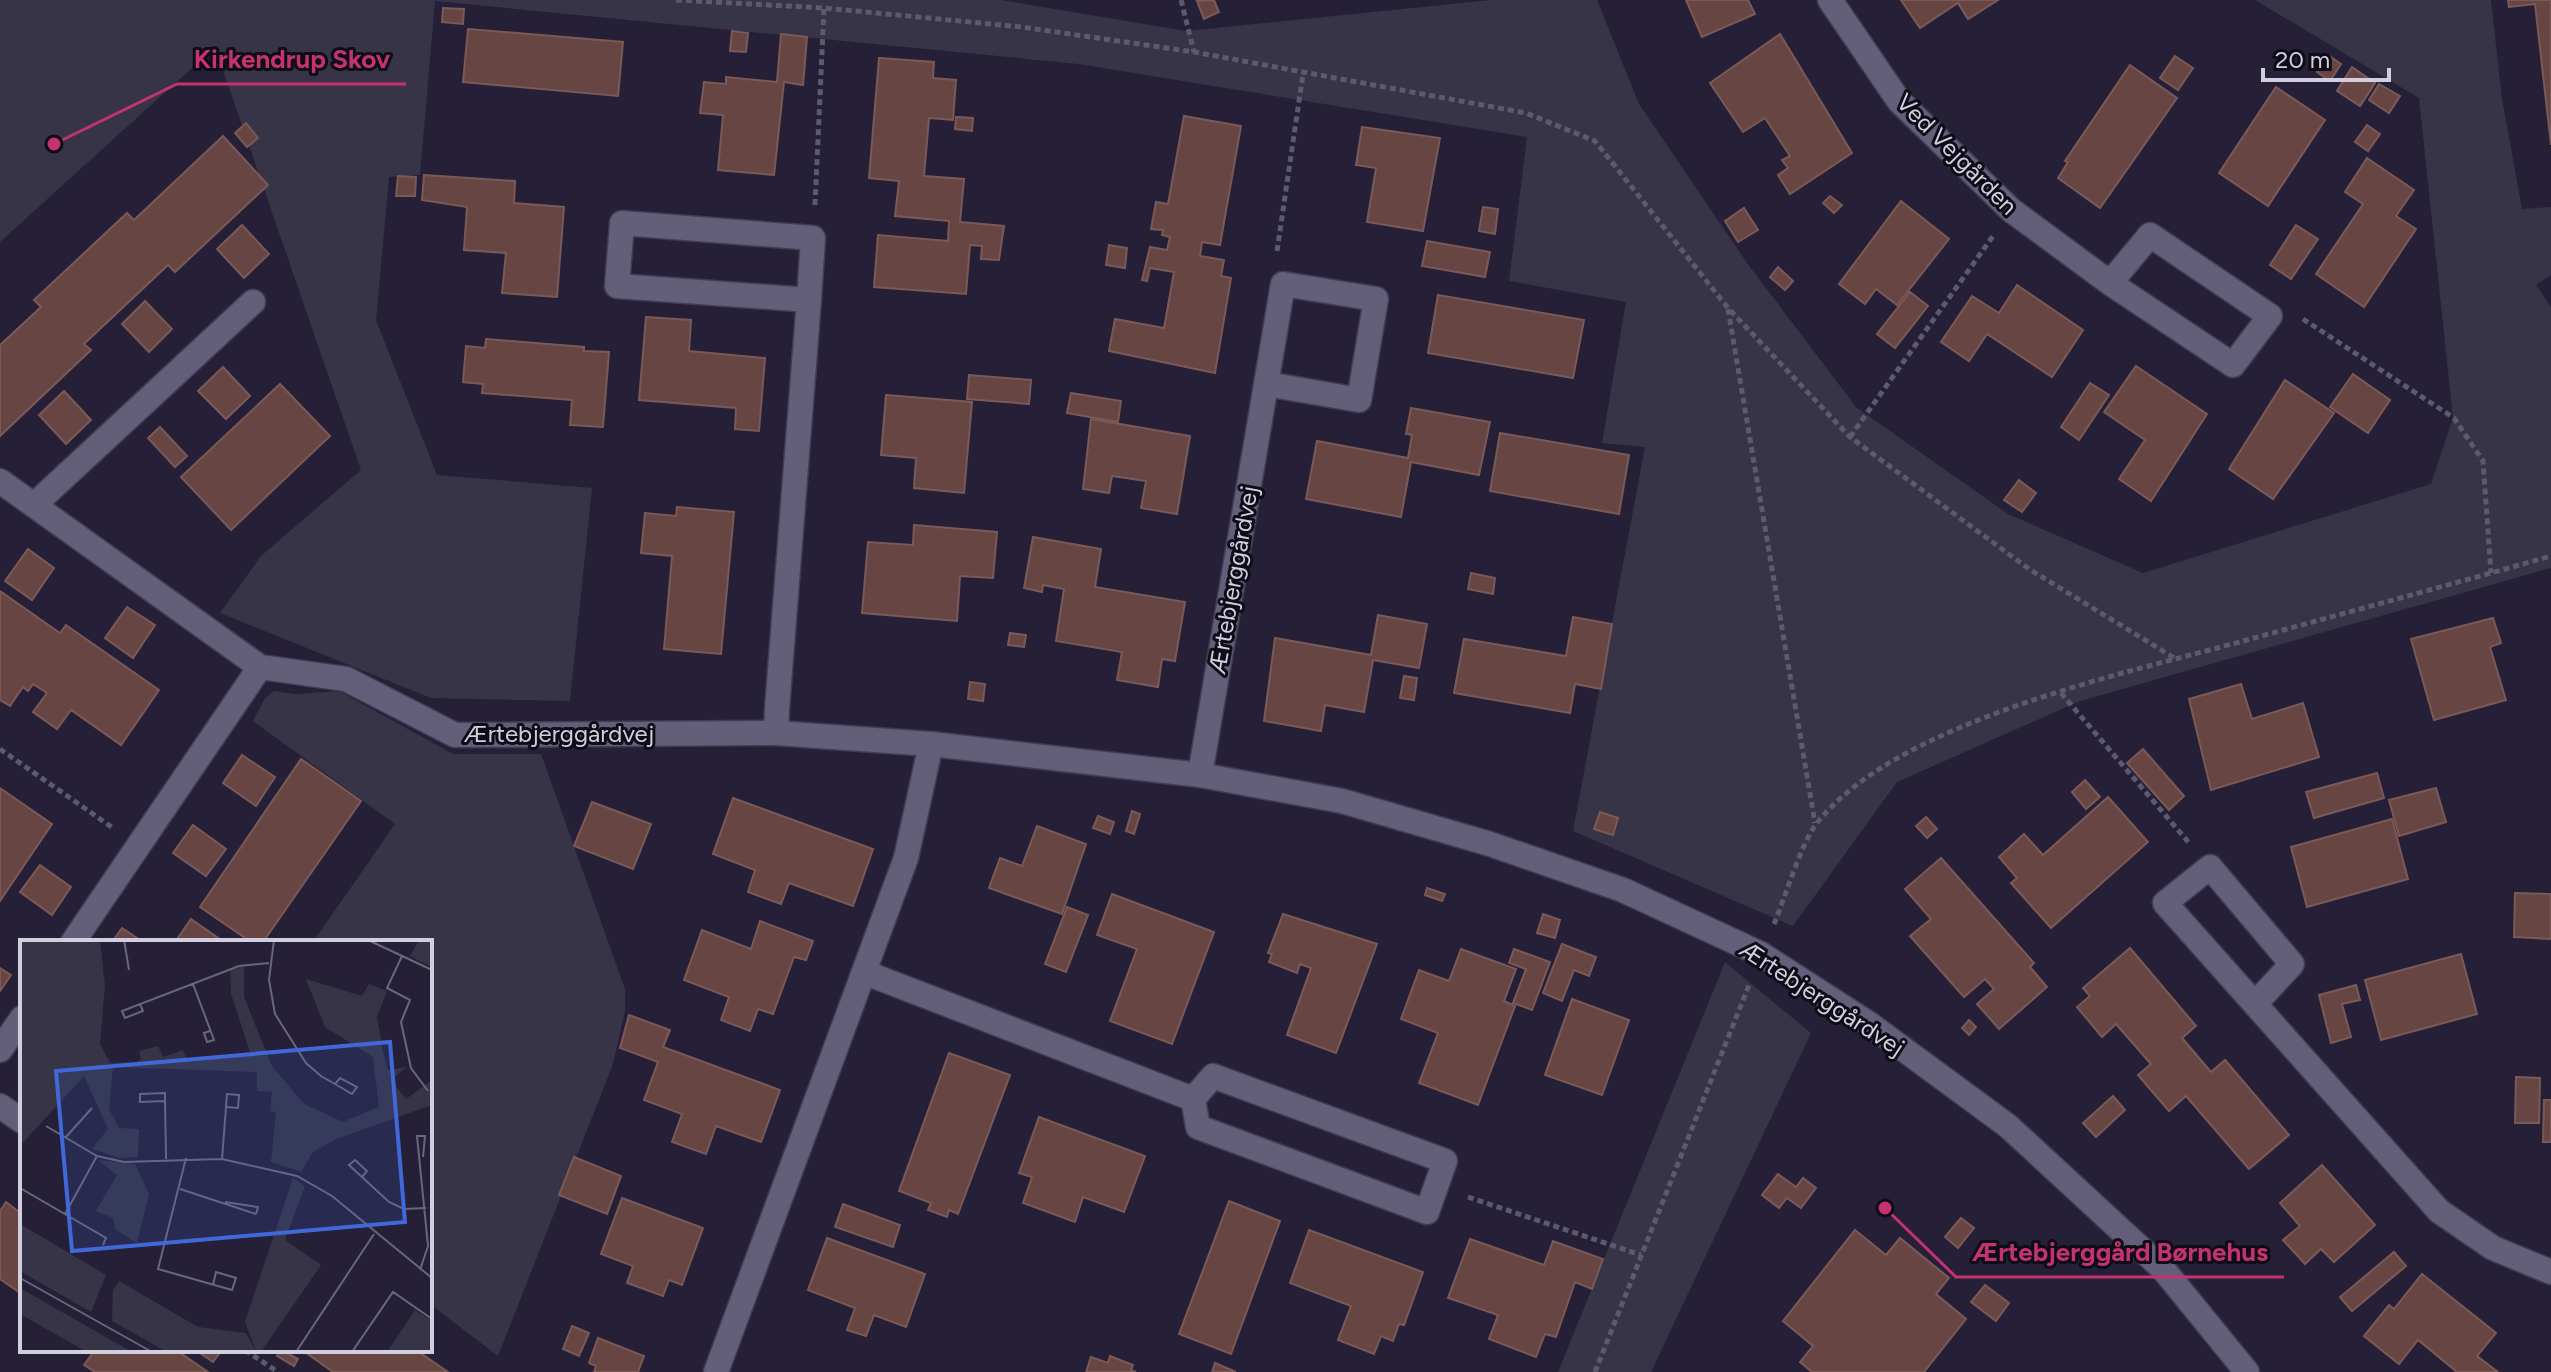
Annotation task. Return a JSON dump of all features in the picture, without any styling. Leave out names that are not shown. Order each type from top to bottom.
[{"type":"street","name":"Ved Vejgården","points":[[1830,0],[1899,101],[2011,210],[2110,283],[2233,365],[2270,316]]},
{"type":"street","points":[[776,733],[809,300],[813,238],[622,223],[617,286],[809,300]]},
{"type":"street","points":[[2110,283],[2150,235],[2270,316]]},
{"type":"street","points":[[1267,384],[1359,400],[1376,299],[1283,284]]},
{"type":"street","name":"Ærtebjerggårdvej","points":[[1200,775],[1283,284]]},
{"type":"street","points":[[34,505],[253,302]]},
{"type":"street","name":"Ærtebjerggårdvej","points":[[0,481],[260,667],[346,679],[455,735],[776,733],[931,744],[1200,775],[1342,801],[1490,844],[1623,890],[1761,954],[1868,1023],[2008,1126],[2163,1269],[2247,1372]]},
{"type":"street","points":[[74,940],[260,667]]},
{"type":"street","points":[[716,1372],[906,858],[931,744]]},
{"type":"street","points":[[2255,1004],[2292,964],[2210,867],[2165,903],[2439,1211],[2493,1248],[2551,1272]]},
{"type":"street","points":[[866,973],[1193,1099]]},
{"type":"street","points":[[0,1050],[20,1021]]},
{"type":"street","points":[[1213,1076],[1445,1161],[1427,1212],[1198,1127],[1193,1099],[1213,1076]]},
{"type":"street","points":[[0,1106],[20,1120]]},
{"type":"path","points":[[676,0],[824,8],[1022,27],[1194,52],[1526,113],[1595,141],[1728,308],[1850,437],[2029,569],[2176,659]]},
{"type":"path","points":[[1181,0],[1194,52]]},
{"type":"path","points":[[813,238],[824,8]]},
{"type":"path","points":[[1283,284],[1276,249],[1303,74]]},
{"type":"path","points":[[1850,437],[2011,210]]},
{"type":"path","points":[[1728,308],[1816,824]]},
{"type":"path","points":[[2270,316],[2301,318],[2454,418],[2483,461],[2491,573]]},
{"type":"path","points":[[1595,1372],[1816,824],[1867,778],[1917,746],[1969,723],[2061,693],[2551,556]]},
{"type":"path","points":[[2061,693],[2210,867]]},
{"type":"path","points":[[0,749],[117,831],[149,829]]},
{"type":"path","points":[[1437,1187],[1641,1255]]},
{"type":"path","points":[[248,1352],[278,1372]]},
{"type":"shaded area","points":[[0,0],[1001,0],[1186,31],[1491,0],[1597,0],[1639,104],[1747,263],[1856,407],[2008,514],[2143,573],[2431,484],[2453,418],[2419,98],[2255,0],[2491,0],[2502,99],[2522,209],[2551,207],[2551,275],[2536,285],[2551,307],[2551,568],[2080,701],[1897,782],[1793,926],[1573,831],[1645,447],[1602,443],[1626,302],[1509,281],[1527,137],[1078,64],[435,1],[420,175],[389,177],[376,320],[437,475],[592,488],[570,701],[431,698],[220,613],[261,556],[361,470],[215,47],[0,242]]},
{"type":"shaded area","points":[[274,691],[295,694],[339,691],[453,754],[541,754],[625,989],[625,1011],[613,1064],[498,1356],[432,1306],[432,940],[314,940],[395,824],[253,721],[265,698]]},
{"type":"shaded area","points":[[1725,962],[1811,1033],[1651,1372],[1558,1372]]},
{"type":"building","points":[[1214,0],[1219,12],[1204,19],[1197,1]]},
{"type":"building","points":[[1686,0],[1748,0],[1755,14],[1702,37]]},
{"type":"building","points":[[1901,0],[1998,0],[1968,19],[1958,3],[1920,28]]},
{"type":"building","points":[[2508,0],[2551,0],[2551,145],[2535,4],[2509,7]]},
{"type":"building","points":[[443,8],[464,9],[463,24],[442,22]]},
{"type":"building","points":[[468,29],[623,42],[618,96],[463,82]]},
{"type":"building","points":[[732,31],[748,33],[746,52],[730,51]]},
{"type":"building","points":[[781,34],[807,37],[803,85],[784,82],[774,175],[718,170],[723,115],[700,113],[704,82],[726,84],[726,77],[777,82]]},
{"type":"building","points":[[1780,34],[1852,153],[1790,194],[1778,175],[1788,168],[1782,160],[1790,156],[1765,118],[1743,132],[1710,83]]},
{"type":"building","points":[[2328,55],[2341,64],[2330,81],[2317,72]]},
{"type":"building","points":[[2175,56],[2193,68],[2178,90],[2160,78]]},
{"type":"building","points":[[879,58],[934,62],[933,78],[956,80],[953,120],[929,118],[924,176],[964,179],[960,222],[1004,226],[999,260],[981,259],[982,246],[970,245],[966,294],[874,287],[878,235],[948,241],[949,221],[895,216],[899,181],[869,178]]},
{"type":"building","points":[[2130,65],[2177,98],[2100,208],[2058,178],[2068,162],[2065,161]]},
{"type":"building","points":[[2352,67],[2375,83],[2360,106],[2337,91]]},
{"type":"building","points":[[2379,84],[2400,96],[2389,113],[2369,100]]},
{"type":"building","points":[[2276,87],[2325,120],[2268,206],[2219,173]]},
{"type":"building","points":[[1184,116],[1241,126],[1220,245],[1202,242],[1200,256],[1224,260],[1221,276],[1231,278],[1215,373],[1109,351],[1115,319],[1164,328],[1174,272],[1150,268],[1147,281],[1142,280],[1150,247],[1167,250],[1170,237],[1162,235],[1163,230],[1151,229],[1156,202],[1168,204]]},
{"type":"building","points":[[956,117],[973,118],[972,131],[955,129]]},
{"type":"building","points":[[246,123],[258,138],[247,147],[235,133]]},
{"type":"building","points":[[2367,125],[2380,134],[2368,151],[2355,142]]},
{"type":"building","points":[[1362,127],[1440,138],[1423,231],[1367,222],[1376,168],[1356,165]]},
{"type":"building","points":[[223,136],[268,185],[175,272],[168,265],[84,344],[91,350],[0,436],[0,345],[41,307],[34,300],[127,213],[134,220]]},
{"type":"building","points":[[2367,158],[2414,190],[2396,216],[2416,229],[2364,307],[2316,274],[2363,204],[2345,192]]},
{"type":"building","points":[[424,175],[515,181],[514,203],[564,207],[557,297],[502,293],[506,253],[464,250],[467,207],[422,200]]},
{"type":"building","points":[[398,176],[416,177],[415,196],[396,196]]},
{"type":"building","points":[[1830,196],[1842,205],[1834,213],[1823,203]]},
{"type":"building","points":[[1901,201],[1949,239],[1897,305],[1876,289],[1865,304],[1839,284]]},
{"type":"building","points":[[1483,207],[1498,209],[1495,234],[1479,231]]},
{"type":"building","points":[[1744,208],[1758,230],[1738,242],[1725,221]]},
{"type":"building","points":[[242,225],[269,254],[244,278],[217,249]]},
{"type":"building","points":[[2296,225],[2318,239],[2291,279],[2270,265]]},
{"type":"building","points":[[1427,241],[1490,252],[1485,277],[1422,266]]},
{"type":"building","points":[[1109,245],[1127,248],[1125,268],[1106,265]]},
{"type":"building","points":[[1778,267],[1793,281],[1785,290],[1770,277]]},
{"type":"building","points":[[2017,285],[2083,330],[2052,377],[1987,334],[1969,361],[1941,342],[1972,296],[1999,313]]},
{"type":"building","points":[[1910,292],[1928,306],[1895,348],[1877,334]]},
{"type":"building","points":[[1438,295],[1584,320],[1573,378],[1428,353]]},
{"type":"building","points":[[145,301],[172,329],[149,352],[122,324]]},
{"type":"building","points":[[646,317],[691,320],[689,351],[765,358],[759,431],[735,429],[736,408],[639,400]]},
{"type":"building","points":[[486,339],[609,352],[603,427],[570,425],[572,400],[482,393],[483,384],[463,382],[466,346],[485,348]]},
{"type":"building","points":[[2136,366],[2207,414],[2151,501],[2119,479],[2145,440],[2104,412]]},
{"type":"building","points":[[223,367],[250,396],[226,419],[198,391]]},
{"type":"building","points":[[2353,374],[2390,400],[2368,433],[2330,407]]},
{"type":"building","points":[[969,375],[1031,380],[1029,404],[967,399]]},
{"type":"building","points":[[2285,380],[2334,413],[2273,499],[2229,469]]},
{"type":"building","points":[[2090,383],[2109,395],[2079,440],[2061,427]]},
{"type":"building","points":[[280,384],[330,436],[231,530],[181,477]]},
{"type":"building","points":[[64,391],[91,420],[66,444],[39,415]]},
{"type":"building","points":[[1071,393],[1121,401],[1118,422],[1067,413]]},
{"type":"building","points":[[886,395],[972,402],[964,493],[914,488],[916,458],[881,455]]},
{"type":"building","points":[[1411,408],[1490,422],[1479,475],[1411,462],[1401,517],[1306,499],[1317,441],[1408,458],[1412,435],[1406,434]]},
{"type":"building","points":[[1091,419],[1190,436],[1177,514],[1141,508],[1146,481],[1112,476],[1109,493],[1083,489]]},
{"type":"building","points":[[160,427],[187,456],[175,467],[148,438]]},
{"type":"building","points":[[1500,433],[1629,455],[1619,514],[1490,491]]},
{"type":"building","points":[[2019,480],[2036,493],[2022,512],[2004,500]]},
{"type":"building","points":[[677,507],[734,512],[721,654],[664,649],[672,556],[641,553],[645,513],[676,516]]},
{"type":"building","points":[[914,525],[997,532],[993,578],[960,576],[957,621],[862,613],[868,542],[913,545]]},
{"type":"building","points":[[1033,537],[1101,549],[1095,587],[1185,602],[1175,661],[1162,659],[1158,687],[1117,680],[1122,652],[1056,641],[1064,589],[1043,585],[1042,592],[1024,588]]},
{"type":"building","points":[[28,549],[54,568],[32,600],[5,581]]},
{"type":"building","points":[[1471,573],[1495,578],[1493,594],[1468,589]]},
{"type":"building","points":[[0,591],[60,633],[66,625],[159,690],[121,745],[71,710],[57,729],[33,712],[47,693],[33,684],[28,691],[23,687],[10,706],[0,700]]},
{"type":"building","points":[[127,607],[155,625],[133,658],[105,638]]},
{"type":"building","points":[[1378,615],[1427,624],[1419,668],[1373,660],[1364,712],[1325,705],[1321,731],[1264,721],[1275,638],[1371,655]]},
{"type":"building","points":[[1573,617],[1612,624],[1601,689],[1575,684],[1570,713],[1454,693],[1464,639],[1566,656]]},
{"type":"building","points":[[2493,618],[2501,643],[2490,647],[2506,700],[2434,720],[2411,639]]},
{"type":"building","points":[[1010,633],[1026,635],[1024,647],[1008,645]]},
{"type":"building","points":[[1404,676],[1417,678],[1414,700],[1400,698]]},
{"type":"building","points":[[970,682],[985,684],[983,701],[968,699]]},
{"type":"building","points":[[2241,684],[2252,719],[2303,703],[2319,757],[2211,790],[2189,699]]},
{"type":"building","points":[[2143,749],[2184,796],[2169,810],[2127,763]]},
{"type":"building","points":[[242,755],[275,777],[256,806],[223,783]]},
{"type":"building","points":[[301,759],[361,801],[264,940],[248,940],[200,907]]},
{"type":"building","points":[[2377,773],[2384,798],[2314,818],[2306,792]]},
{"type":"building","points":[[2085,780],[2100,797],[2086,809],[2072,792]]},
{"type":"building","points":[[0,788],[52,824],[0,901]]},
{"type":"building","points":[[2436,788],[2446,822],[2399,836],[2389,800]]},
{"type":"building","points":[[2108,797],[2148,842],[2051,928],[2011,883],[2017,878],[1999,857],[2024,834],[2043,855]]},
{"type":"building","points":[[733,798],[873,849],[853,906],[789,883],[781,904],[748,892],[755,870],[713,854]]},
{"type":"building","points":[[592,802],[651,824],[633,869],[574,846]]},
{"type":"building","points":[[1132,811],[1140,814],[1134,834],[1126,831]]},
{"type":"building","points":[[1600,812],[1618,818],[1613,835],[1594,829]]},
{"type":"building","points":[[1098,816],[1114,822],[1110,834],[1093,828]]},
{"type":"building","points":[[1926,817],[1937,829],[1927,838],[1916,826]]},
{"type":"building","points":[[2392,819],[2408,879],[2307,907],[2291,847]]},
{"type":"building","points":[[193,825],[226,849],[206,876],[173,853]]},
{"type":"building","points":[[1037,826],[1086,844],[1062,914],[989,888],[1000,858],[1022,866]]},
{"type":"building","points":[[1941,858],[2034,963],[2030,967],[2047,987],[1999,1029],[1977,1004],[1994,989],[1985,979],[1964,997],[1910,936],[1931,919],[1905,889]]},
{"type":"building","points":[[40,865],[71,887],[52,915],[20,892]]},
{"type":"building","points":[[1427,888],[1445,894],[1442,901],[1425,895]]},
{"type":"building","points":[[2515,893],[2551,894],[2551,939],[2514,937]]},
{"type":"building","points":[[1112,894],[1214,932],[1172,1044],[1110,1021],[1137,949],[1097,935]]},
{"type":"building","points":[[1067,907],[1088,915],[1066,972],[1045,964]]},
{"type":"building","points":[[1283,914],[1377,944],[1336,1053],[1287,1035],[1311,968],[1300,964],[1297,973],[1269,962],[1272,954],[1268,953]]},
{"type":"building","points":[[1543,914],[1560,920],[1555,938],[1537,933]]},
{"type":"building","points":[[191,919],[221,940],[176,940]]},
{"type":"building","points":[[760,921],[813,941],[806,960],[794,957],[773,1014],[758,1009],[750,1031],[721,1020],[729,997],[684,980],[702,930],[751,949]]},
{"type":"building","points":[[122,928],[140,940],[113,940]]},
{"type":"building","points":[[1562,944],[1596,957],[1589,976],[1574,970],[1562,1001],[1543,993]]},
{"type":"building","points":[[2130,948],[2196,1026],[2182,1038],[2211,1072],[2225,1060],[2289,1135],[2249,1169],[2186,1096],[2169,1111],[2138,1075],[2151,1064],[2116,1024],[2102,1037],[2077,1007],[2090,996],[2083,988]]},
{"type":"building","points":[[1461,949],[1516,969],[1504,1001],[1515,1006],[1478,1105],[1419,1083],[1438,1033],[1401,1019],[1419,970],[1449,981]]},
{"type":"building","points":[[1514,949],[1550,962],[1532,1010],[1513,1003],[1526,969],[1509,963]]},
{"type":"building","points":[[2461,954],[2477,1014],[2381,1040],[2365,980]]},
{"type":"building","points":[[0,968],[11,975],[0,991]]},
{"type":"building","points":[[2356,985],[2360,1000],[2342,1004],[2351,1037],[2331,1043],[2319,995]]},
{"type":"building","points":[[1572,999],[1629,1020],[1602,1095],[1545,1075]]},
{"type":"building","points":[[629,1015],[670,1030],[663,1047],[780,1090],[761,1142],[716,1126],[706,1154],[672,1142],[682,1114],[644,1100],[658,1062],[620,1048]]},
{"type":"building","points":[[1969,1020],[1976,1027],[1969,1035],[1962,1028]]},
{"type":"building","points":[[949,1053],[1010,1075],[958,1214],[949,1210],[947,1217],[928,1210],[931,1203],[899,1191]]},
{"type":"building","points":[[2516,1077],[2540,1078],[2539,1123],[2515,1123]]},
{"type":"building","points":[[2113,1096],[2125,1110],[2096,1137],[2083,1123]]},
{"type":"building","points":[[2544,1100],[2551,1100],[2551,1142],[2543,1142]]},
{"type":"building","points":[[1039,1117],[1145,1156],[1124,1212],[1083,1197],[1075,1222],[1023,1203],[1032,1177],[1019,1173]]},
{"type":"building","points":[[574,1157],[621,1176],[607,1214],[559,1195]]},
{"type":"building","points":[[2322,1165],[2375,1225],[2334,1262],[2321,1249],[2305,1264],[2283,1240],[2300,1226],[2280,1203]]},
{"type":"building","points":[[1778,1174],[1796,1187],[1803,1178],[1816,1188],[1801,1208],[1787,1198],[1779,1208],[1762,1195]]},
{"type":"building","points":[[622,1198],[703,1228],[682,1285],[669,1280],[663,1296],[627,1283],[633,1266],[601,1254]]},
{"type":"building","points":[[1229,1201],[1280,1221],[1231,1354],[1179,1334]]},
{"type":"building","points":[[6,1202],[20,1212],[20,1293],[0,1279],[0,1211]]},
{"type":"building","points":[[843,1204],[900,1225],[893,1247],[835,1227]]},
{"type":"building","points":[[1961,1218],[1974,1228],[1958,1248],[1945,1237]]},
{"type":"building","points":[[1309,1230],[1423,1272],[1404,1325],[1399,1324],[1393,1341],[1381,1336],[1374,1354],[1338,1340],[1351,1306],[1290,1283]]},
{"type":"building","points":[[1855,1230],[1886,1255],[1900,1238],[1949,1278],[1936,1294],[1966,1319],[1924,1372],[1812,1372],[1800,1362],[1813,1346],[1783,1321]]},
{"type":"building","points":[[827,1238],[925,1274],[906,1327],[874,1315],[866,1336],[847,1330],[855,1308],[808,1290]]},
{"type":"building","points":[[1470,1239],[1544,1265],[1553,1241],[1603,1259],[1592,1289],[1575,1282],[1556,1337],[1545,1334],[1536,1357],[1489,1339],[1498,1315],[1448,1298]]},
{"type":"building","points":[[2394,1252],[2406,1266],[2352,1311],[2340,1297]]},
{"type":"building","points":[[2422,1274],[2496,1333],[2477,1356],[2498,1372],[2457,1372],[2418,1340],[2399,1364],[2364,1336],[2389,1305],[2394,1309]]},
{"type":"building","points":[[1985,1285],[2009,1303],[1996,1321],[1971,1302]]},
{"type":"building","points":[[572,1326],[589,1333],[579,1356],[563,1349]]},
{"type":"building","points":[[598,1338],[644,1356],[638,1372],[594,1372],[596,1366],[589,1363]]},
{"type":"building","points":[[94,1352],[179,1352],[208,1372],[95,1372],[84,1365]]},
{"type":"building","points":[[198,1352],[216,1352],[219,1354],[213,1362]]},
{"type":"building","points":[[285,1352],[298,1359],[294,1366],[277,1356]]},
{"type":"building","points":[[305,1352],[419,1352],[448,1372],[333,1372]]},
{"type":"building","points":[[1110,1356],[1133,1365],[1131,1370],[1136,1372],[1086,1372],[1091,1357],[1108,1363]]},
{"type":"building","points":[[1215,1363],[1236,1372],[1212,1372]]},
{"type":"place","name":"Kirkendrup Skov","points":[[54,144]]},
{"type":"place","name":"Ærtebjerggård Børnehus","points":[[1885,1208]]}]
